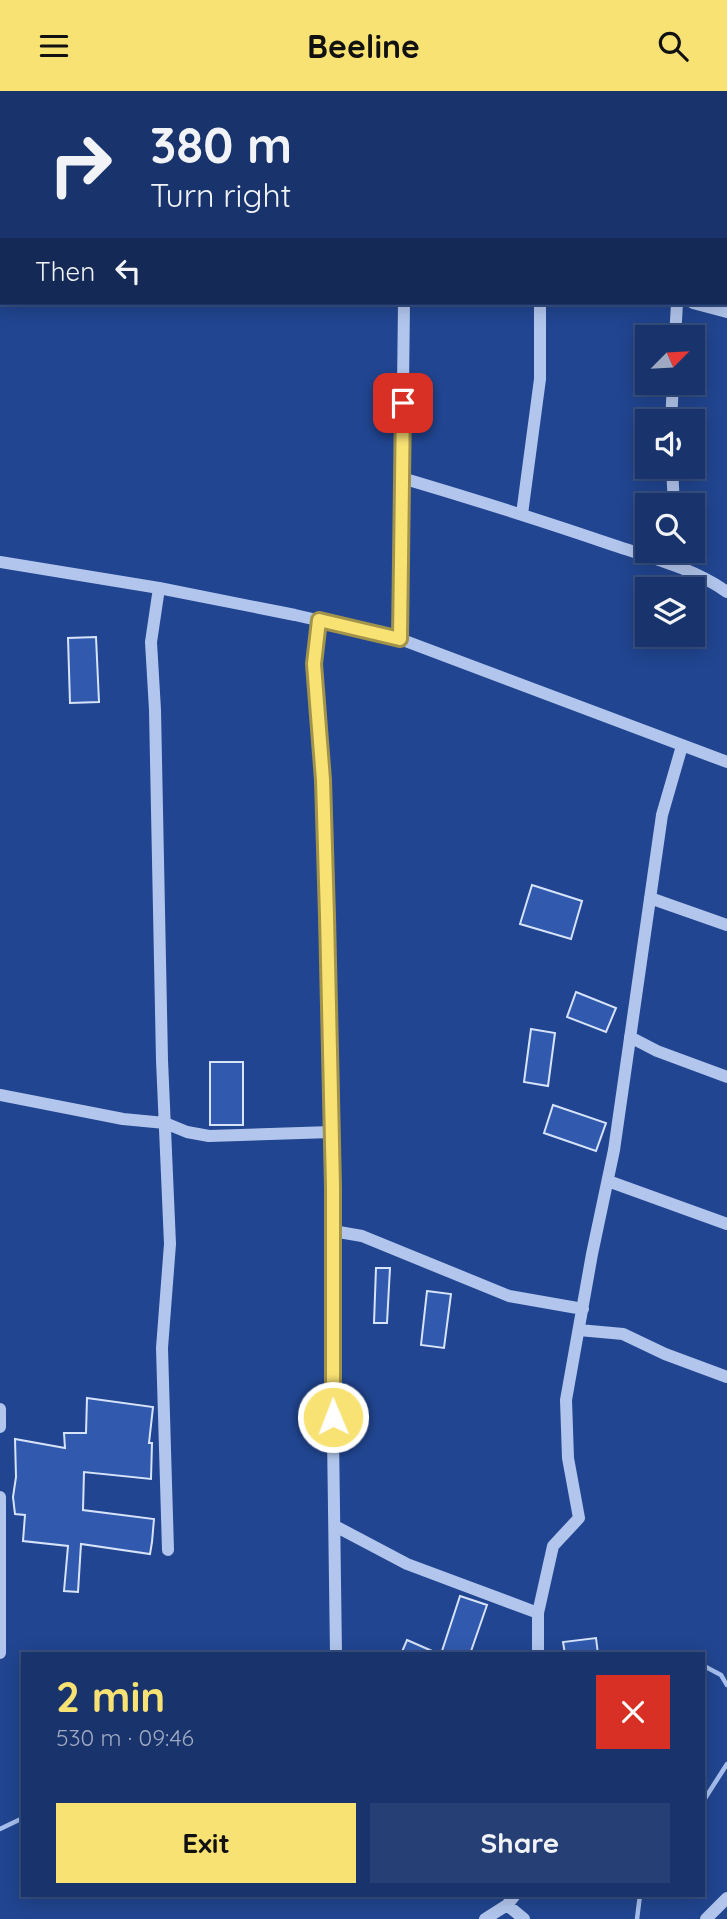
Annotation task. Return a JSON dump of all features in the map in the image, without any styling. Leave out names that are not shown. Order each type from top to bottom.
[{"type":"street","points":[[400,639],[404,305]]},
{"type":"street","points":[[522,514],[540,379],[540,305]]},
{"type":"street","points":[[676,325],[677,305]]},
{"type":"street","points":[[701,305],[727,312]]},
{"type":"street","points":[[402,478],[522,514],[672,565],[712,582],[727,592]]},
{"type":"street","points":[[0,562],[159,589],[319,620],[400,639],[727,762]]},
{"type":"street","points":[[159,589],[151,642],[170,1244],[162,1348],[168,1550]]},
{"type":"street","points":[[319,620],[314,664],[324,794],[332,1132],[336,1652]]},
{"type":"street","points":[[538,1652],[538,1613],[553,1546],[579,1518],[568,1458],[566,1401],[614,1150],[662,815],[682,746]]},
{"type":"street","points":[[650,898],[727,925]]},
{"type":"street","points":[[630,1037],[657,1051],[727,1077]]},
{"type":"street","points":[[0,1095],[123,1119],[165,1123],[187,1132],[209,1136],[332,1132]]},
{"type":"street","points":[[608,1181],[727,1224]]},
{"type":"street","points":[[333,1231],[362,1236],[509,1296],[583,1309]]},
{"type":"street","points":[[579,1330],[623,1334],[665,1354],[727,1377]]},
{"type":"street","points":[[0,1409],[0,1427]]},
{"type":"street","points":[[0,1497],[0,1653]]},
{"type":"street","points":[[335,1526],[407,1564],[538,1613]]},
{"type":"street","points":[[706,1919],[727,1898]]},
{"type":"street","points":[[485,1919],[511,1900],[524,1919]]},
{"type":"building","points":[[96,637],[99,702],[70,703],[68,638]]},
{"type":"building","points":[[532,885],[582,901],[571,939],[520,924]]},
{"type":"building","points":[[576,992],[616,1008],[606,1032],[567,1017]]},
{"type":"building","points":[[531,1029],[555,1033],[548,1086],[524,1082]]},
{"type":"building","points":[[210,1062],[243,1062],[243,1125],[210,1125]]},
{"type":"building","points":[[553,1105],[606,1123],[596,1151],[544,1133]]},
{"type":"building","points":[[376,1268],[390,1268],[387,1323],[374,1323]]},
{"type":"building","points":[[427,1291],[451,1294],[444,1348],[421,1345]]},
{"type":"building","points":[[87,1398],[153,1407],[149,1443],[152,1443],[151,1479],[84,1472],[83,1510],[154,1519],[152,1542],[150,1554],[81,1544],[78,1592],[64,1591],[68,1546],[23,1541],[25,1515],[15,1514],[13,1497],[16,1477],[15,1439],[65,1448],[64,1433],[86,1433]]},
{"type":"building","points":[[460,1596],[487,1605],[471,1652],[442,1652]]},
{"type":"building","points":[[596,1638],[598,1652],[565,1652],[563,1642]]},
{"type":"building","points":[[407,1640],[434,1652],[402,1652]]},
{"type":"waterway","points":[[705,1667],[721,1675],[727,1685]]},
{"type":"waterway","points":[[705,1798],[727,1764]]},
{"type":"waterway","points":[[0,1829],[21,1819]]},
{"type":"waterway","points":[[637,1919],[640,1897]]},
{"type":"route","points":[[333,1417],[333,1187],[327,916],[323,780],[314,664],[319,620],[400,639],[403,403]]}]
